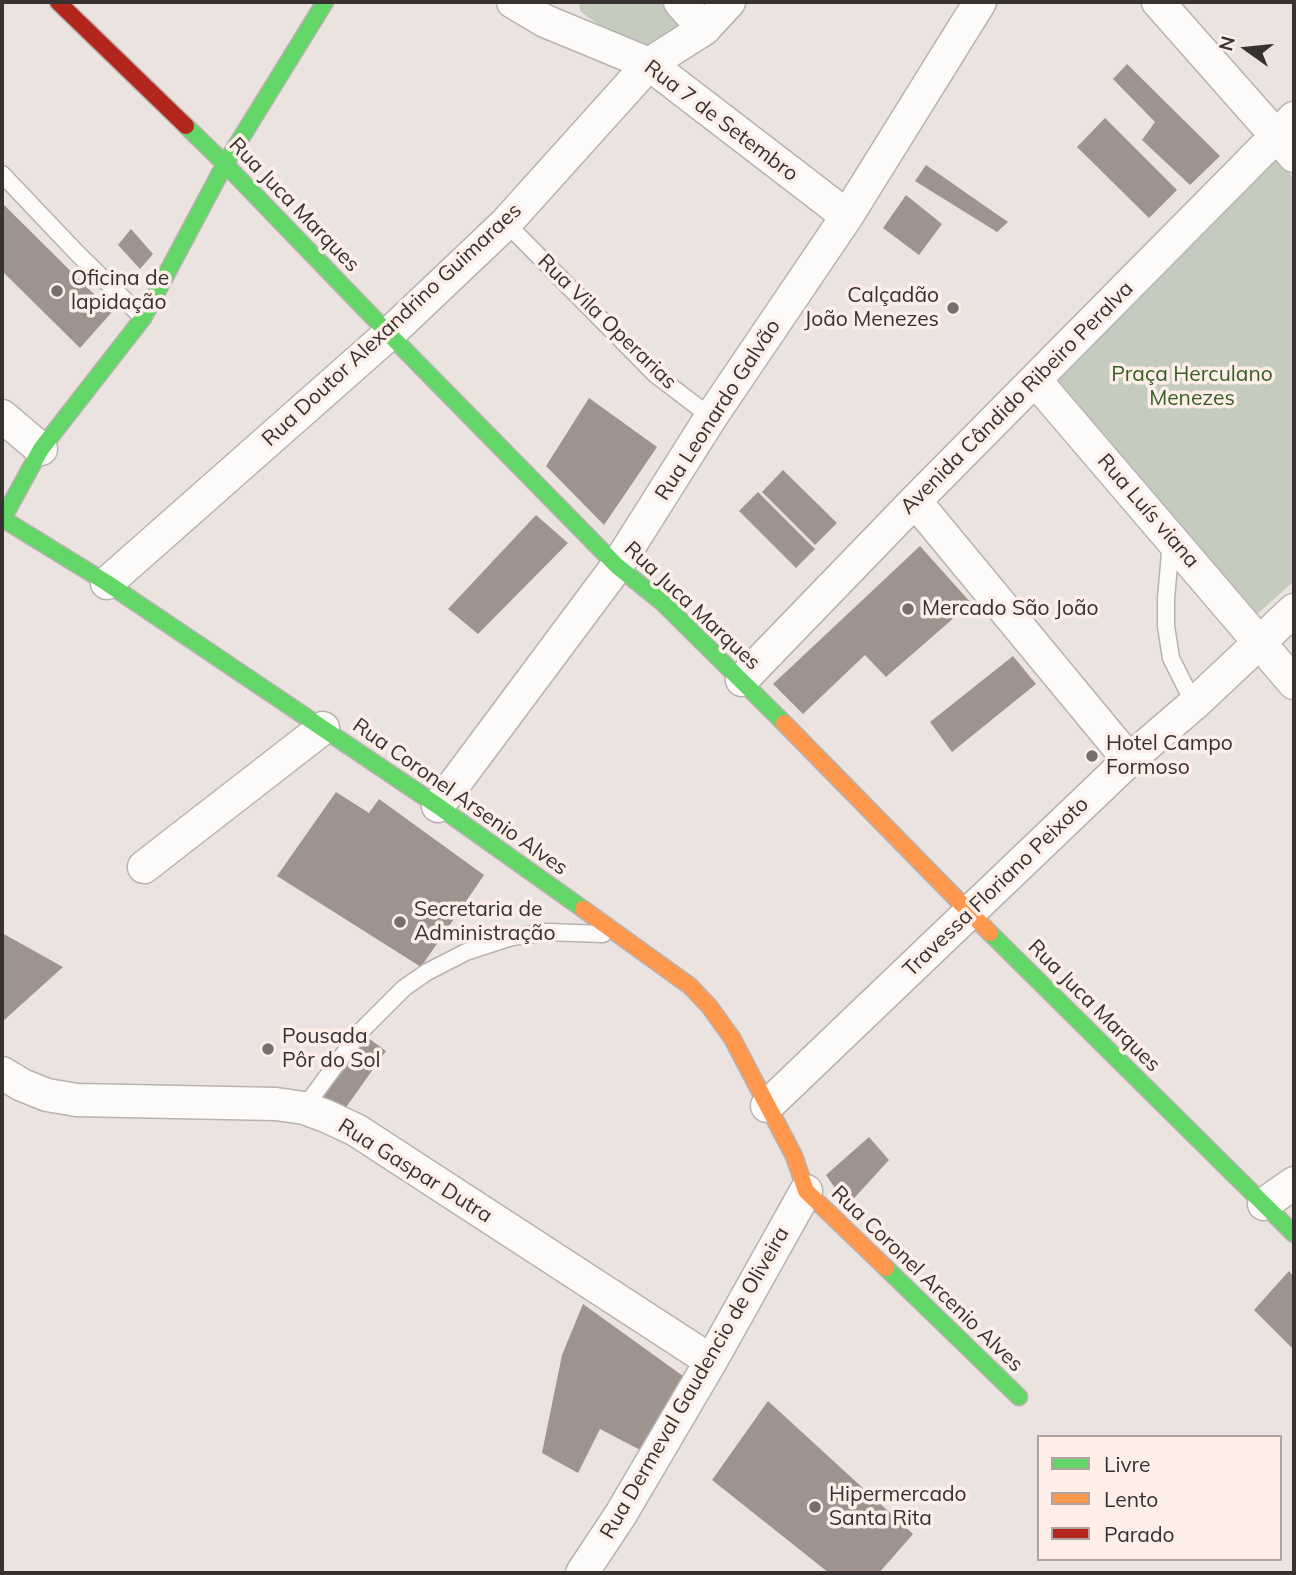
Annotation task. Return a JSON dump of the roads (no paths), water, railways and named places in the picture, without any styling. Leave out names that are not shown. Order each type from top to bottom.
[{"type":"street","points":[[2,519],[41,449],[143,318],[226,164],[325,2]]},
{"type":"street","name":"Rua 7 de Setembro","points":[[513,2],[552,11],[649,64],[847,216]]},
{"type":"street","points":[[680,2],[704,29]]},
{"type":"street","name":"Rua Doutor Alexandrino Guimaraes","points":[[107,583],[389,334],[506,223],[649,64],[704,29],[729,2]]},
{"type":"street","name":"Rua Leonardo Galvão","points":[[438,806],[617,566],[711,417],[847,216],[979,2]]},
{"type":"street","points":[[1158,2],[1288,136]]},
{"type":"street","name":"Rua Juca Marques","points":[[62,3],[226,164],[617,566],[662,602],[742,680],[969,912],[1294,1234]]},
{"type":"street","name":"Avenida Cândido Ribeiro Peralva","points":[[742,680],[1035,380],[1288,136]]},
{"type":"street","name":"Rua Luís viana","points":[[1035,380],[1294,683]]},
{"type":"street","points":[[2,416],[41,449]]},
{"type":"street","points":[[915,501],[1129,760]]},
{"type":"street","name":"Rua Coronel Arsenio Alves","points":[[2,519],[107,583],[438,806],[690,986],[733,1038],[794,1156],[806,1191]]},
{"type":"street","name":"Travessa Floriano Peixoto","points":[[767,1106],[1129,760],[1194,704],[1294,610]]},
{"type":"street","points":[[144,867],[323,728]]},
{"type":"street","name":"Rua Gaspar Dutra","points":[[2,1073],[47,1095],[77,1100],[276,1104],[304,1108],[326,1116],[356,1130],[711,1361]]},
{"type":"street","points":[[1264,1204],[1294,1183]]},
{"type":"street","name":"Rua Dermeval Gaudencio de Oliveira","points":[[582,1573],[621,1514],[711,1361],[806,1191]]},
{"type":"street","name":"Rua Coronel Arcenio Alves","points":[[806,1191],[1018,1397]]},
{"type":"lane","points":[[2,174],[143,318]]},
{"type":"lane","name":"Rua Vila Operarias","points":[[506,223],[656,375],[711,417]]},
{"type":"lane","points":[[1171,538],[1166,626],[1171,658],[1194,704]]},
{"type":"lane","points":[[304,1108],[360,1032],[404,988],[426,972],[466,952],[512,937],[548,932],[620,935]]},
{"type":"place","name":"Oficina de lapidação","points":[[57,291]]},
{"type":"place","name":"Calçadão João Menezes","points":[[953,308]]},
{"type":"place","name":"Mercado São João","points":[[908,609]]},
{"type":"place","name":"Hotel Campo Formoso","points":[[1092,756]]},
{"type":"place","name":"Secretaria de Administração","points":[[400,922]]},
{"type":"place","name":"Pousada Pôr do Sol","points":[[268,1049]]},
{"type":"place","name":"Hipermercado Santa Rita","points":[[815,1507]]},
{"type":"park label","name":"Praça Herculano Menezes","points":[[1192,387]]}]
